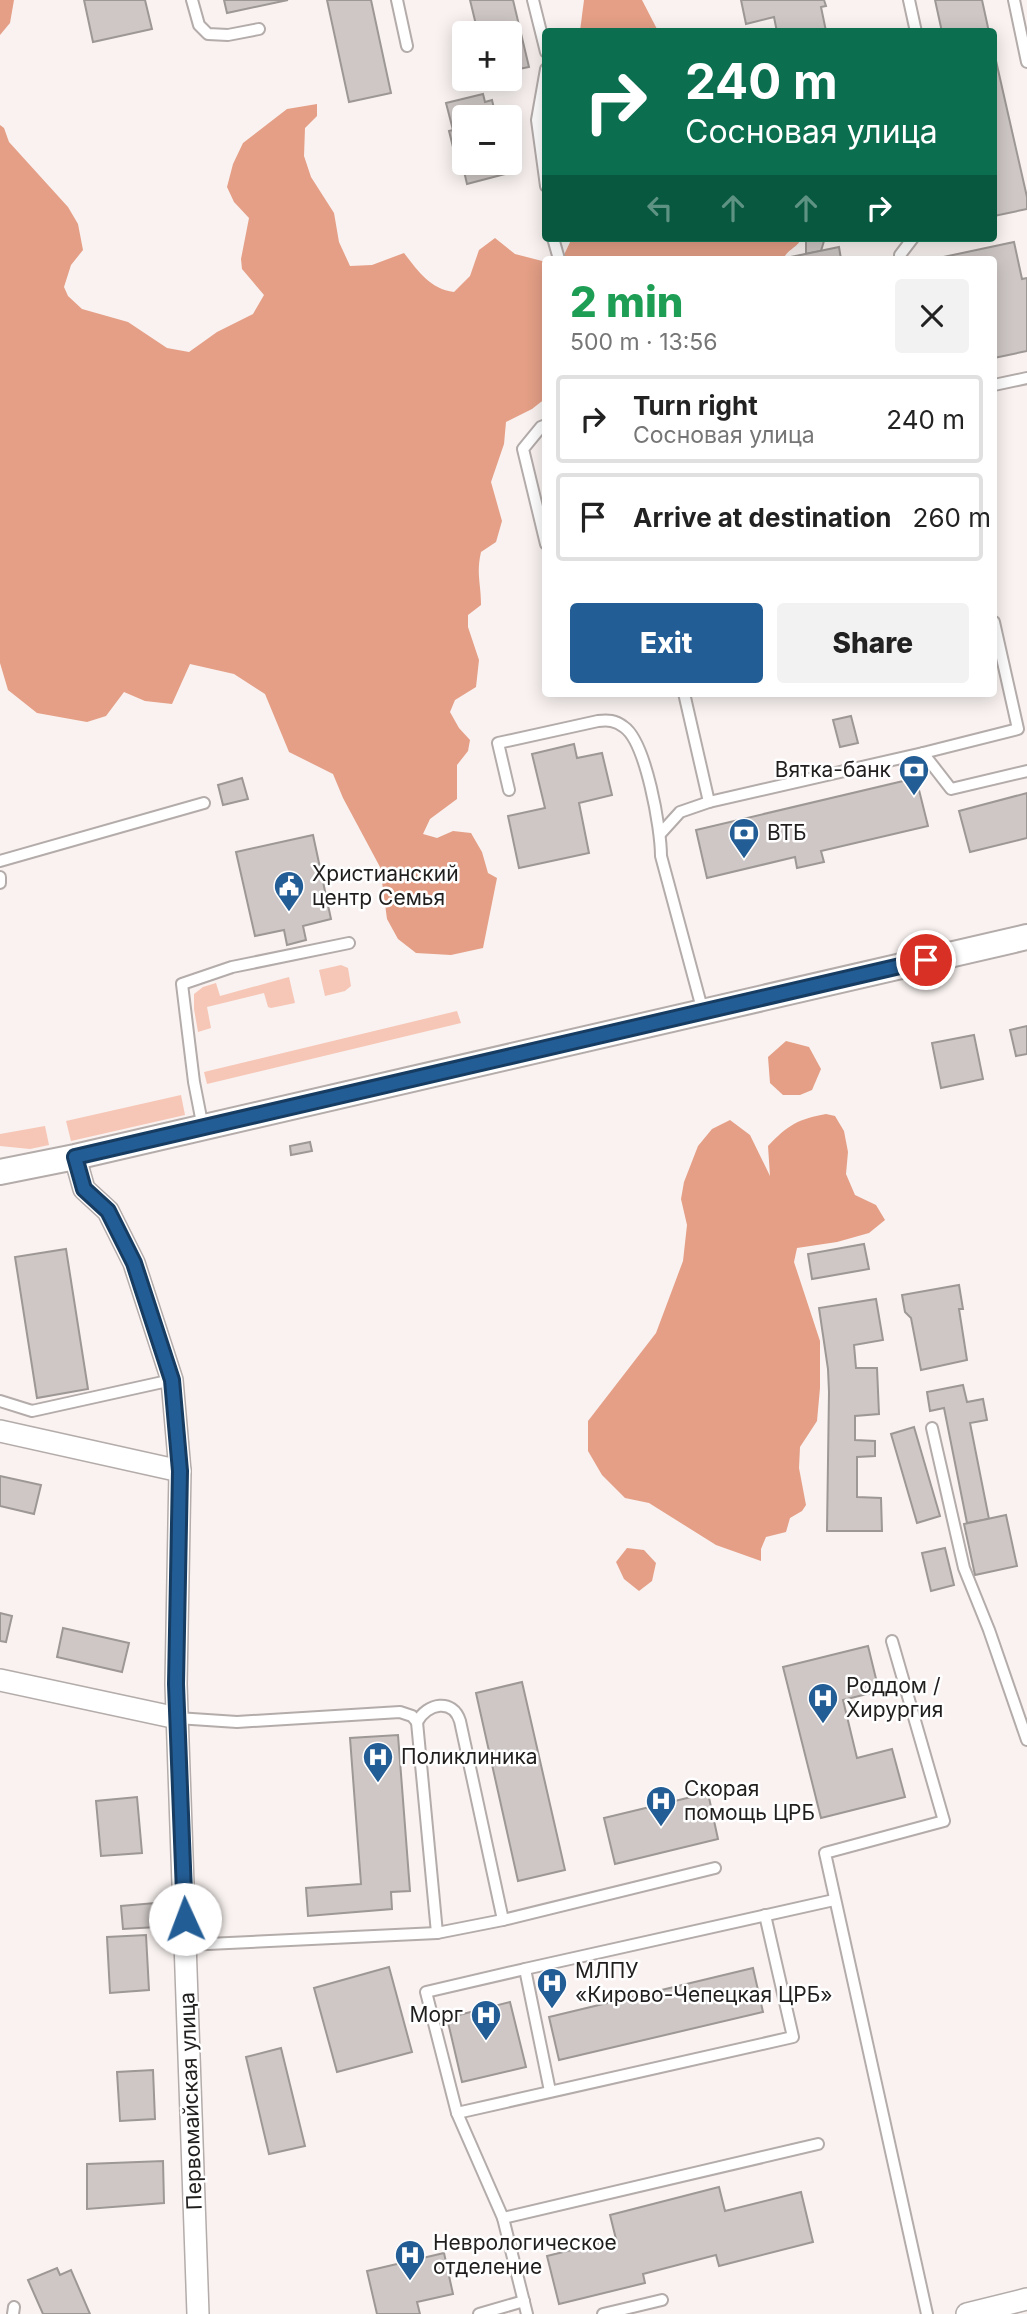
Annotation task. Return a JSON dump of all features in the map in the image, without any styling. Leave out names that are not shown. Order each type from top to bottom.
[{"type":"street","points":[[0,1172],[203,1128],[1027,937]]},
{"type":"street","name":"Первомайская улица","points":[[75,1157],[84,1189],[108,1211],[134,1263],[172,1380],[180,1471],[176,1684],[198,2314]]},
{"type":"street","points":[[0,1431],[180,1471]]},
{"type":"street","points":[[0,1680],[177,1718]]},
{"type":"street","points":[[967,2314],[1027,2299]]},
{"type":"lane","points":[[192,0],[199,25],[208,34],[228,35],[259,29]]},
{"type":"lane","points":[[397,0],[407,46]]},
{"type":"lane","points":[[533,0],[542,36]]},
{"type":"lane","points":[[909,0],[915,28]]},
{"type":"lane","points":[[1014,0],[1027,62]]},
{"type":"lane","points":[[542,92],[537,120],[542,157]]},
{"type":"lane","points":[[997,384],[1027,378]]},
{"type":"lane","points":[[542,427],[523,449],[542,527]]},
{"type":"lane","points":[[661,833],[680,812],[709,802],[1018,729],[997,635]]},
{"type":"lane","points":[[685,697],[709,802]]},
{"type":"lane","points":[[509,790],[498,743],[611,720],[625,727],[636,741],[661,833],[662,856],[703,1012]]},
{"type":"lane","points":[[923,753],[951,789],[1027,771]]},
{"type":"lane","points":[[0,861],[204,803]]},
{"type":"lane","points":[[0,877],[0,883]]},
{"type":"lane","points":[[203,1128],[192,1069],[183,984],[232,967],[349,943]]},
{"type":"lane","points":[[0,1401],[32,1411],[172,1380]]},
{"type":"lane","points":[[932,1428],[964,1568],[989,1630],[1027,1740]]},
{"type":"lane","points":[[892,1641],[944,1821],[825,1853],[927,2314]]},
{"type":"lane","points":[[417,1722],[425,1712],[437,1706],[452,1707],[458,1715],[503,1920]]},
{"type":"lane","points":[[177,1718],[237,1722],[400,1712],[412,1716],[417,1722],[437,1933]]},
{"type":"lane","points":[[186,1945],[437,1933],[503,1920],[715,1868]]},
{"type":"lane","points":[[527,2314],[503,2218],[457,2113],[426,1992],[834,1900]]},
{"type":"lane","points":[[457,2113],[793,2037],[765,1915]]},
{"type":"lane","points":[[525,1969],[550,2091]]},
{"type":"lane","points":[[503,2218],[818,2144]]},
{"type":"lane","points":[[603,2314],[662,2300]]},
{"type":"lane","points":[[479,2314],[524,2301]]},
{"type":"shaded area","points":[[0,0],[14,0],[10,23],[0,35]]},
{"type":"shaded area","points":[[584,0],[642,0],[656,28],[580,28]]},
{"type":"shaded area","points":[[317,104],[317,116],[305,128],[304,156],[311,177],[334,213],[339,242],[350,266],[372,265],[404,253],[431,283],[454,292],[470,276],[479,250],[495,238],[515,254],[542,261],[542,401],[506,422],[504,444],[491,482],[502,521],[496,542],[481,552],[481,605],[468,615],[468,627],[479,660],[476,687],[455,700],[450,712],[470,740],[468,751],[457,765],[457,799],[430,819],[423,834],[437,838],[453,831],[471,833],[482,852],[488,873],[497,878],[483,948],[451,955],[416,953],[398,939],[387,919],[380,867],[333,774],[289,752],[265,694],[234,674],[190,664],[172,704],[145,701],[124,692],[106,716],[87,722],[37,713],[8,690],[0,663],[0,125],[4,128],[9,142],[68,207],[78,224],[83,250],[71,265],[64,287],[68,296],[82,309],[128,322],[167,348],[189,352],[217,332],[253,314],[264,295],[242,269],[241,259],[249,218],[234,202],[227,187],[233,164],[243,143],[287,109]]},
{"type":"shaded area","points":[[570,242],[799,242],[785,256],[563,256]]},
{"type":"shaded area","points":[[341,965],[348,968],[351,986],[345,991],[325,996],[319,970]]},
{"type":"shaded area","points":[[289,977],[295,1003],[271,1008],[268,1007],[264,993],[207,1007],[211,1028],[198,1032],[194,994],[203,987],[216,983],[220,996]]},
{"type":"shaded area","points":[[457,1011],[461,1023],[207,1084],[204,1072]]},
{"type":"shaded area","points":[[786,1041],[809,1047],[821,1069],[812,1090],[800,1095],[783,1095],[770,1083],[768,1057]]},
{"type":"shaded area","points":[[181,1095],[185,1115],[71,1141],[66,1121]]},
{"type":"shaded area","points":[[826,1114],[835,1116],[844,1131],[848,1152],[846,1174],[855,1195],[876,1205],[885,1220],[869,1233],[837,1242],[797,1248],[794,1262],[820,1341],[817,1421],[800,1447],[799,1468],[806,1505],[802,1511],[790,1518],[786,1532],[766,1537],[761,1549],[761,1561],[716,1545],[649,1503],[625,1498],[602,1475],[588,1451],[588,1421],[656,1333],[683,1261],[687,1225],[681,1199],[684,1182],[698,1146],[712,1129],[730,1120],[750,1135],[770,1176],[768,1146],[794,1124]]},
{"type":"shaded area","points":[[45,1126],[49,1145],[30,1149],[0,1146],[0,1134]]},
{"type":"shaded area","points":[[627,1548],[644,1550],[656,1563],[652,1581],[639,1591],[624,1579],[616,1562]]},
{"type":"building","points":[[84,0],[145,0],[152,29],[93,42]]},
{"type":"building","points":[[224,0],[288,0],[227,13]]},
{"type":"building","points":[[327,0],[371,0],[391,93],[349,102]]},
{"type":"building","points":[[470,0],[513,0],[518,21],[475,21]]},
{"type":"building","points":[[741,0],[824,0],[826,6],[821,7],[825,28],[776,28],[774,17],[746,24]]},
{"type":"building","points":[[935,0],[982,0],[988,28],[941,28]]},
{"type":"building","points":[[522,38],[529,67],[522,68]]},
{"type":"building","points":[[997,65],[1027,197],[1027,209],[997,215]]},
{"type":"building","points":[[483,94],[485,102],[492,100],[493,105],[452,105],[452,126],[446,103]]},
{"type":"building","points":[[465,175],[501,175],[467,184]]},
{"type":"building","points":[[806,242],[824,242],[821,251],[806,254]]},
{"type":"building","points":[[1014,242],[1022,279],[1027,278],[1027,351],[997,357],[997,256],[948,256]]},
{"type":"building","points":[[839,247],[840,256],[796,256]]},
{"type":"building","points":[[851,716],[858,743],[840,747],[833,720]]},
{"type":"building","points":[[574,744],[577,758],[602,753],[612,795],[579,803],[589,853],[519,868],[508,816],[545,808],[532,754]]},
{"type":"building","points":[[242,778],[248,799],[223,805],[218,785]]},
{"type":"building","points":[[916,778],[928,826],[821,851],[824,862],[797,868],[795,857],[707,878],[696,830]]},
{"type":"building","points":[[1027,793],[1027,838],[970,852],[959,811]]},
{"type":"building","points":[[313,835],[331,919],[303,926],[306,940],[287,945],[284,930],[255,936],[236,852]]},
{"type":"building","points":[[1027,1026],[1027,1054],[1016,1056],[1010,1030]]},
{"type":"building","points":[[974,1035],[983,1079],[941,1088],[932,1043]]},
{"type":"building","points":[[310,1142],[312,1151],[291,1155],[290,1146]]},
{"type":"building","points":[[864,1244],[869,1269],[812,1279],[808,1254]]},
{"type":"building","points":[[66,1249],[88,1389],[37,1398],[15,1257]]},
{"type":"building","points":[[959,1285],[963,1309],[959,1309],[967,1360],[921,1370],[911,1318],[905,1312],[902,1295]]},
{"type":"building","points":[[876,1299],[883,1340],[854,1345],[856,1368],[877,1368],[879,1414],[855,1416],[855,1440],[875,1441],[875,1456],[857,1457],[857,1497],[881,1498],[882,1531],[827,1531],[829,1392],[819,1308]]},
{"type":"building","points":[[963,1385],[967,1402],[983,1399],[987,1420],[970,1423],[989,1519],[967,1523],[944,1408],[930,1411],[927,1392]]},
{"type":"building","points":[[914,1427],[940,1516],[917,1523],[891,1434]]},
{"type":"building","points":[[0,1476],[41,1485],[34,1514],[0,1506]]},
{"type":"building","points":[[1006,1515],[1017,1566],[975,1575],[964,1524]]},
{"type":"building","points":[[945,1548],[954,1585],[931,1591],[922,1553]]},
{"type":"building","points":[[0,1613],[12,1616],[6,1642],[0,1641]]},
{"type":"building","points":[[63,1628],[129,1643],[122,1672],[57,1657]]},
{"type":"building","name":"Роддом / Хирургия","points":[[868,1646],[879,1691],[843,1700],[857,1758],[892,1749],[905,1797],[821,1818],[783,1667]]},
{"type":"building","points":[[522,1682],[565,1870],[518,1881],[476,1693]]},
{"type":"building","name":"Поликлиника","points":[[398,1735],[410,1891],[391,1892],[392,1909],[308,1916],[306,1888],[361,1884],[350,1738]]},
{"type":"building","name":"Скорая помощь ЦРБ","points":[[708,1793],[718,1839],[615,1864],[604,1818]]},
{"type":"building","points":[[137,1797],[142,1853],[101,1856],[96,1801]]},
{"type":"building","points":[[155,1903],[157,1927],[123,1929],[121,1906]]},
{"type":"building","points":[[146,1935],[149,1990],[110,1993],[107,1937]]},
{"type":"building","points":[[389,1967],[412,2052],[337,2072],[314,1988]]},
{"type":"building","points":[[753,1968],[763,2012],[559,2060],[549,2017]]},
{"type":"building","name":"Морг","points":[[510,2002],[526,2067],[462,2082],[447,2018]]},
{"type":"building","points":[[281,2048],[305,2146],[269,2154],[246,2057]]},
{"type":"building","points":[[153,2070],[155,2119],[120,2121],[117,2072]]},
{"type":"building","points":[[163,2161],[164,2203],[87,2209],[87,2164]]},
{"type":"building","points":[[719,2187],[725,2211],[801,2192],[813,2242],[719,2266],[716,2255],[643,2274],[645,2283],[559,2304],[547,2256],[616,2239],[610,2215]]},
{"type":"building","name":"Неврологическое отделение","points":[[444,2253],[453,2294],[417,2302],[420,2314],[377,2314],[367,2271]]},
{"type":"building","points":[[57,2268],[60,2275],[71,2270],[90,2314],[43,2314],[28,2280]]},
{"type":"place","name":"Вятка-банк","points":[[914,797]]},
{"type":"place","name":"ВТБ","points":[[744,860]]},
{"type":"place","name":"Христианский центр Семья","points":[[289,913]]},
{"type":"place","name":"Роддом / Хирургия","points":[[823,1725]]},
{"type":"place","name":"Поликлиника","points":[[378,1784]]},
{"type":"place","name":"Скорая помощь ЦРБ","points":[[661,1828]]},
{"type":"place","name":"МЛПУ «Кирово-Чепецкая ЦРБ»","points":[[552,2010]]},
{"type":"place","name":"Морг","points":[[486,2042]]},
{"type":"place","name":"Неврологическое отделение","points":[[410,2282]]},
{"type":"route","points":[[185,1919],[176,1684],[180,1471],[172,1380],[134,1263],[108,1211],[84,1189],[75,1157],[926,960]]}]
